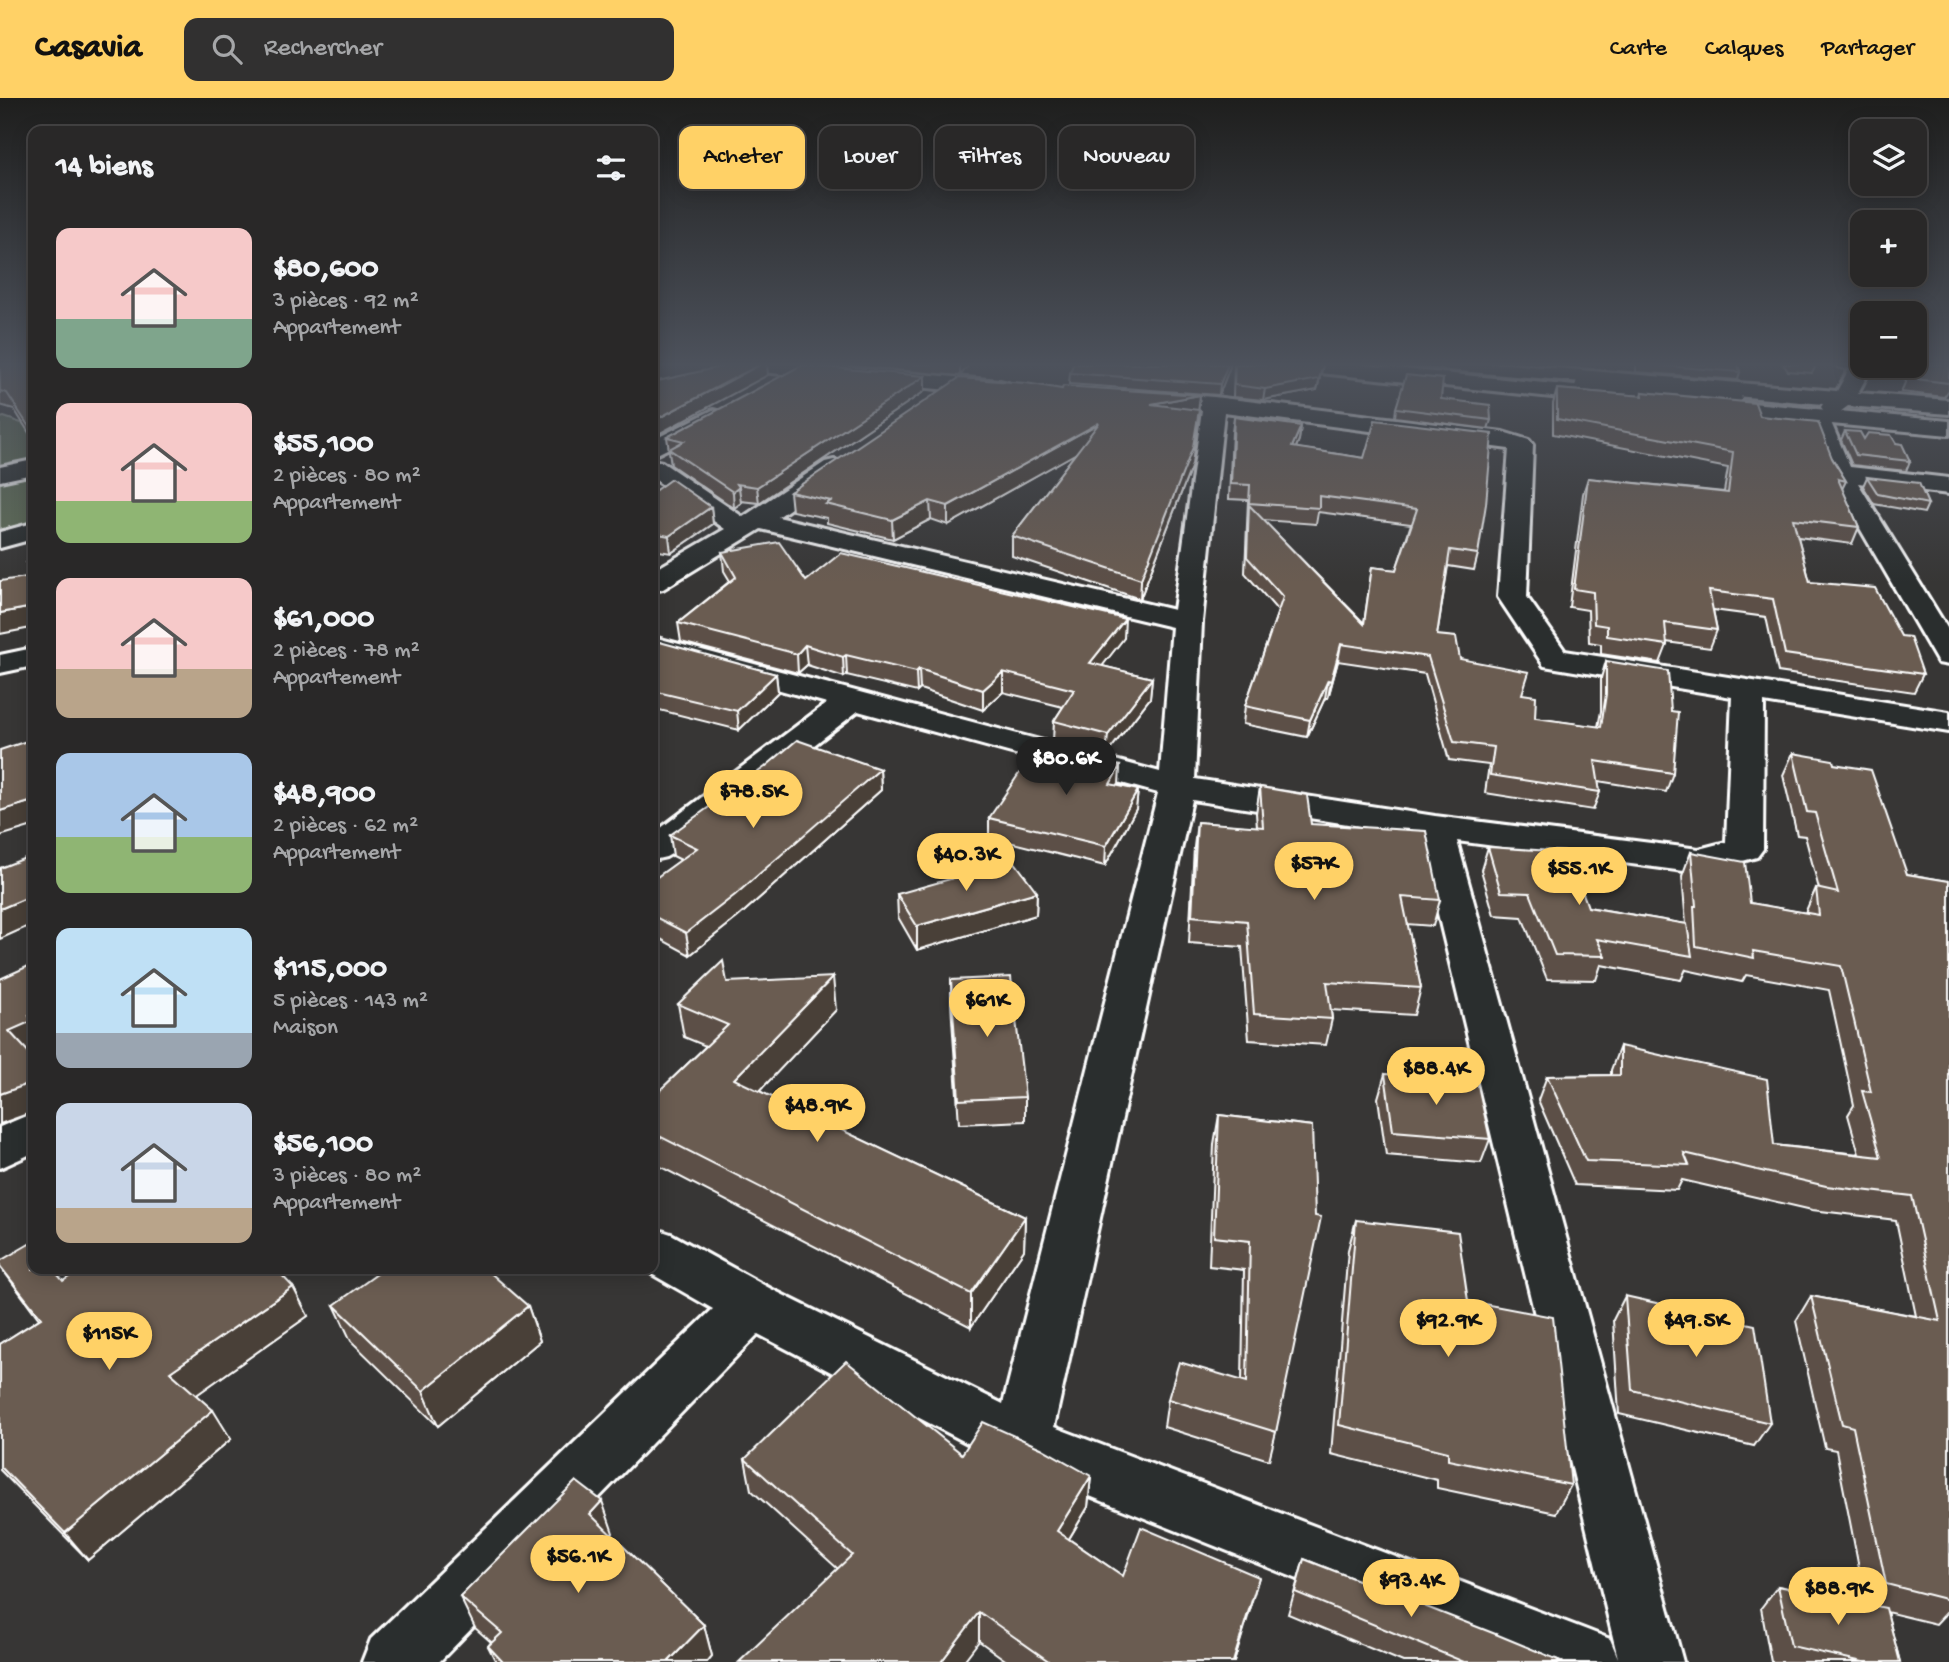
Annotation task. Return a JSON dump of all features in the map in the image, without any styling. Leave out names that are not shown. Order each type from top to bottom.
[{"type":"street","points":[[658,446],[675,437]]},
{"type":"street","points":[[1022,1442],[1177,787],[1187,622],[1209,437]]},
{"type":"street","points":[[1486,437],[1521,445],[1512,597],[1555,659],[1949,722]]},
{"type":"street","points":[[1835,437],[1840,473],[1949,656]]},
{"type":"street","points":[[658,580],[750,524],[855,453]]},
{"type":"street","points":[[2,474],[28,468]]},
{"type":"street","points":[[658,470],[750,524],[1187,622]]},
{"type":"street","points":[[1840,473],[1949,486]]},
{"type":"street","points":[[0,540],[28,532]]},
{"type":"street","points":[[658,647],[1177,787],[1435,827],[1699,861],[1744,849],[1748,689]]},
{"type":"street","points":[[0,664],[28,658]]},
{"type":"street","points":[[658,846],[852,700]]},
{"type":"street","points":[[1435,827],[1651,1662]]},
{"type":"street","points":[[0,1150],[28,1135]]},
{"type":"street","points":[[658,1252],[752,1305],[1022,1442],[1587,1662]]},
{"type":"street","points":[[394,1662],[752,1305]]},
{"type":"green space","points":[[0,437],[28,437],[28,528],[0,541]]},
{"type":"building","points":[[667,437],[833,437],[757,487],[737,484],[739,487],[733,492],[669,449],[684,441]]},
{"type":"building","points":[[872,437],[1074,437],[948,506],[930,501],[892,520],[826,504],[831,501],[790,492]]},
{"type":"building","points":[[1088,437],[1195,437],[1141,579],[1012,536]]},
{"type":"building","points":[[1233,437],[1296,437],[1292,447],[1364,458],[1370,437],[1492,437],[1486,504],[1478,554],[1450,550],[1437,635],[1456,637],[1460,659],[1529,672],[1522,694],[1536,696],[1535,718],[1601,727],[1606,694],[1606,661],[1668,671],[1671,711],[1678,712],[1673,773],[1595,761],[1600,792],[1490,775],[1494,747],[1454,742],[1428,657],[1341,644],[1331,681],[1328,680],[1310,720],[1245,706],[1283,597],[1247,557],[1249,505],[1364,624],[1372,567],[1396,570],[1417,509],[1319,496],[1319,508],[1249,503],[1250,485],[1231,484]]},
{"type":"building","points":[[1653,437],[1824,437],[1832,458],[1846,481],[1838,479],[1859,527],[1793,519],[1810,582],[1875,588],[1901,636],[1910,637],[1923,674],[1785,654],[1773,599],[1709,591],[1717,630],[1665,623],[1667,645],[1607,636],[1607,626],[1594,624],[1593,592],[1574,589],[1588,478],[1728,493],[1733,452]]},
{"type":"building","points":[[1848,437],[1892,437],[1896,443],[1902,444],[1910,461],[1856,455]]},
{"type":"building","points":[[1867,477],[1919,483],[1928,504],[1878,494]]},
{"type":"building","points":[[671,479],[711,507],[669,536],[658,534],[658,488]]},
{"type":"building","points":[[779,542],[806,581],[841,553],[1125,619],[1090,663],[1152,678],[1108,735],[1054,721],[1074,690],[1003,672],[983,690],[919,669],[916,672],[846,655],[843,657],[805,645],[797,654],[678,623],[736,577],[722,552]]},
{"type":"building","points":[[28,562],[28,608],[0,613],[0,581],[27,577]]},
{"type":"building","points":[[658,642],[776,674],[737,711],[658,692]]},
{"type":"building","points":[[27,735],[28,803],[0,811],[0,750],[27,741]]},
{"type":"building","points":[[797,740],[880,769],[735,895],[686,933],[658,919],[658,876],[697,848],[670,835],[765,767]]},
{"type":"building","points":[[1039,744],[1120,766],[1110,784],[1138,790],[1106,846],[989,818]]},
{"type":"building","points":[[1793,753],[1871,770],[1907,874],[1949,881],[1949,1600],[1886,1584],[1853,1427],[1842,1424],[1811,1296],[1940,1321],[1912,1196],[1826,1186],[1684,1153],[1689,1165],[1586,1161],[1547,1076],[1620,1075],[1620,1046],[1767,1079],[1774,1145],[1881,1157],[1862,1091],[1871,1092],[1841,966],[1753,951],[1754,958],[1696,946],[1696,906],[1691,852],[1745,862],[1750,903],[1819,915],[1816,888],[1838,893],[1815,813],[1807,812]]},
{"type":"building","points":[[1260,787],[1307,795],[1311,824],[1426,831],[1440,900],[1402,897],[1421,988],[1327,982],[1332,1019],[1254,1014],[1247,921],[1192,916],[1197,822],[1263,827]]},
{"type":"building","points":[[1488,847],[1568,852],[1588,907],[1687,924],[1692,956],[1597,939],[1605,956],[1555,955],[1530,893],[1501,892]]},
{"type":"building","points":[[28,857],[28,897],[0,909],[0,868]]},
{"type":"building","points":[[1014,861],[1037,892],[917,926],[897,894]]},
{"type":"building","points":[[723,961],[727,982],[833,977],[734,1079],[1025,1217],[971,1294],[658,1136],[658,1092],[728,1025],[678,1004]]},
{"type":"building","points":[[28,966],[28,1023],[9,1031],[28,1052],[28,1083],[0,1094],[0,979]]},
{"type":"building","points":[[1011,977],[1025,1097],[959,1100],[951,980]]},
{"type":"building","points":[[1385,1074],[1477,1081],[1490,1139],[1393,1131]]},
{"type":"building","points":[[1219,1115],[1312,1126],[1315,1216],[1321,1217],[1276,1432],[1168,1399],[1179,1362],[1247,1382],[1250,1241],[1214,1237]]},
{"type":"building","points":[[1356,1220],[1458,1232],[1468,1301],[1553,1317],[1571,1485],[1448,1460],[1448,1452],[1339,1425]]},
{"type":"building","points":[[28,1245],[28,1274],[57,1274],[63,1281],[74,1274],[281,1274],[293,1287],[170,1372],[213,1410],[65,1533],[0,1466],[0,1344],[41,1318],[0,1266],[0,1261]]},
{"type":"building","points":[[377,1274],[492,1274],[528,1306],[423,1391],[334,1305]]},
{"type":"building","points":[[1625,1296],[1755,1325],[1770,1423],[1632,1390]]},
{"type":"building","points":[[846,1361],[962,1454],[983,1422],[1041,1448],[1091,1476],[1057,1531],[1123,1576],[1141,1527],[1259,1577],[1233,1662],[1050,1662],[979,1612],[941,1662],[739,1662],[852,1555],[745,1459]]},
{"type":"building","points":[[576,1481],[602,1501],[590,1514],[704,1625],[668,1662],[503,1662],[488,1646],[502,1633],[460,1597]]},
{"type":"building","points":[[1304,1559],[1563,1662],[1464,1662],[1295,1592]]},
{"type":"building","points":[[1778,1586],[1886,1608],[1900,1662],[1863,1662],[1791,1646]]}]
